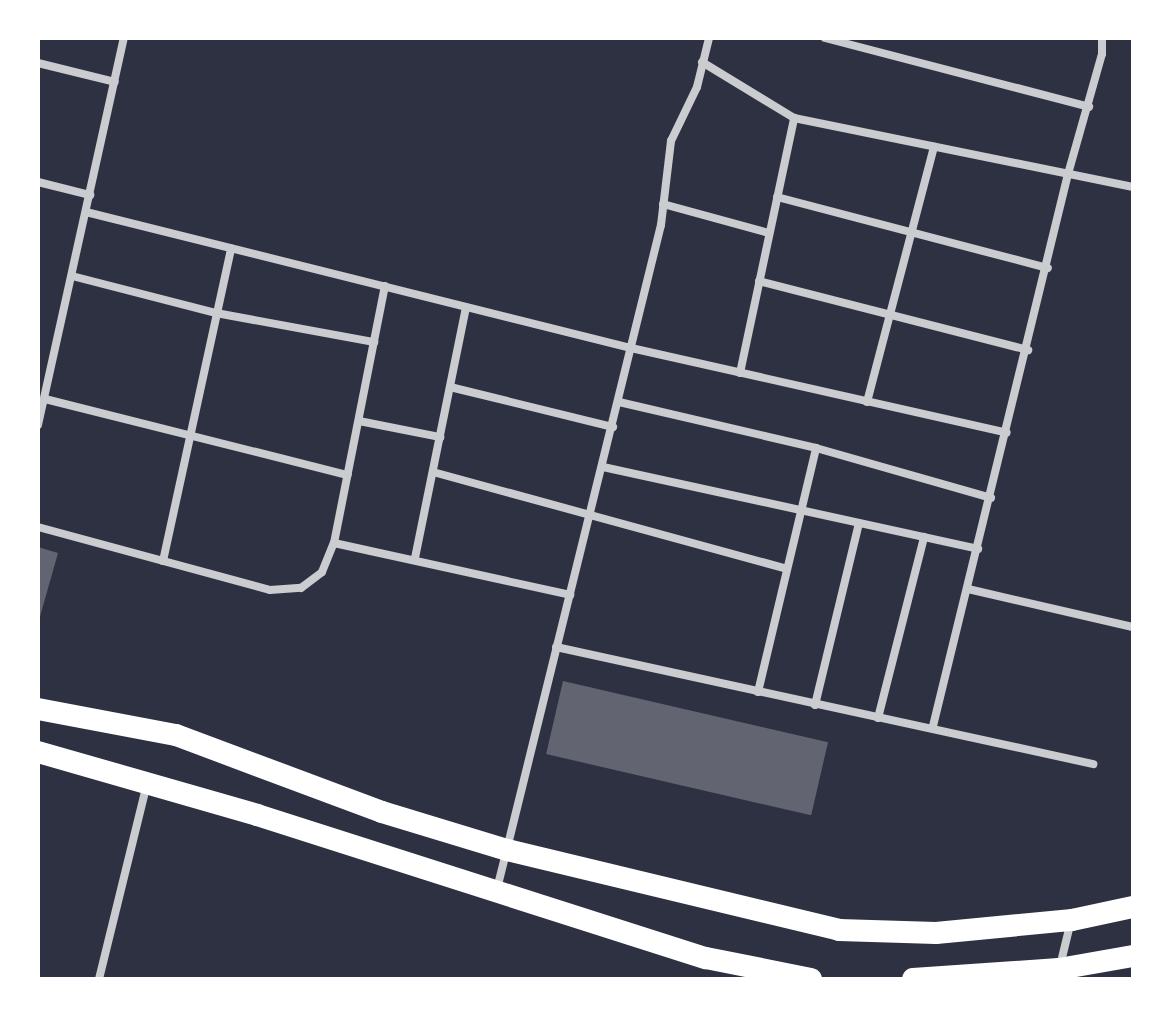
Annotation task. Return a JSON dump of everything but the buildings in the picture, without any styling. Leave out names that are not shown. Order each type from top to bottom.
[{"type":"highway","points":[[38,709],[176,735],[382,812],[507,850],[839,930],[936,933],[1072,920],[1133,907]]},
{"type":"highway","points":[[38,752],[147,782],[706,958],[811,979]]},
{"type":"highway","points":[[913,979],[1057,974],[1133,956]]},
{"type":"street","points":[[38,425],[124,38]]},
{"type":"street","points":[[497,891],[619,402],[663,204],[671,141],[697,87],[709,38]]},
{"type":"street","points":[[825,38],[1089,107]]},
{"type":"street","points":[[933,726],[1028,350],[1068,174],[1089,107],[1102,38]]},
{"type":"street","points":[[702,62],[794,118],[1133,187]]},
{"type":"street","points":[[38,63],[115,82]]},
{"type":"street","points":[[740,373],[794,118]]},
{"type":"street","points":[[867,402],[934,147]]},
{"type":"street","points":[[38,182],[90,195]]},
{"type":"street","points":[[777,197],[1048,268]]},
{"type":"street","points":[[663,204],[769,233]]},
{"type":"street","points":[[86,212],[631,348],[1007,433]]},
{"type":"street","points":[[163,561],[231,248]]},
{"type":"street","points":[[72,276],[216,313],[374,342]]},
{"type":"street","points":[[759,281],[1028,350]]},
{"type":"street","points":[[38,527],[270,590],[301,588],[322,572],[334,543],[385,286]]},
{"type":"street","points":[[415,558],[466,307]]},
{"type":"street","points":[[450,387],[613,427]]},
{"type":"street","points":[[45,399],[348,475]]},
{"type":"street","points":[[619,402],[816,448],[991,498]]},
{"type":"street","points":[[359,421],[440,437]]},
{"type":"street","points":[[758,692],[816,448]]},
{"type":"street","points":[[603,467],[978,549]]},
{"type":"street","points":[[433,472],[787,569]]},
{"type":"street","points":[[815,705],[859,523]]},
{"type":"street","points":[[878,718],[924,537]]},
{"type":"street","points":[[334,543],[415,558],[570,595]]},
{"type":"street","points":[[968,589],[1133,627]]},
{"type":"street","points":[[556,647],[815,705],[933,726],[1093,764]]},
{"type":"street","points":[[99,979],[147,782]]},
{"type":"street","points":[[1057,974],[1072,920]]}]
